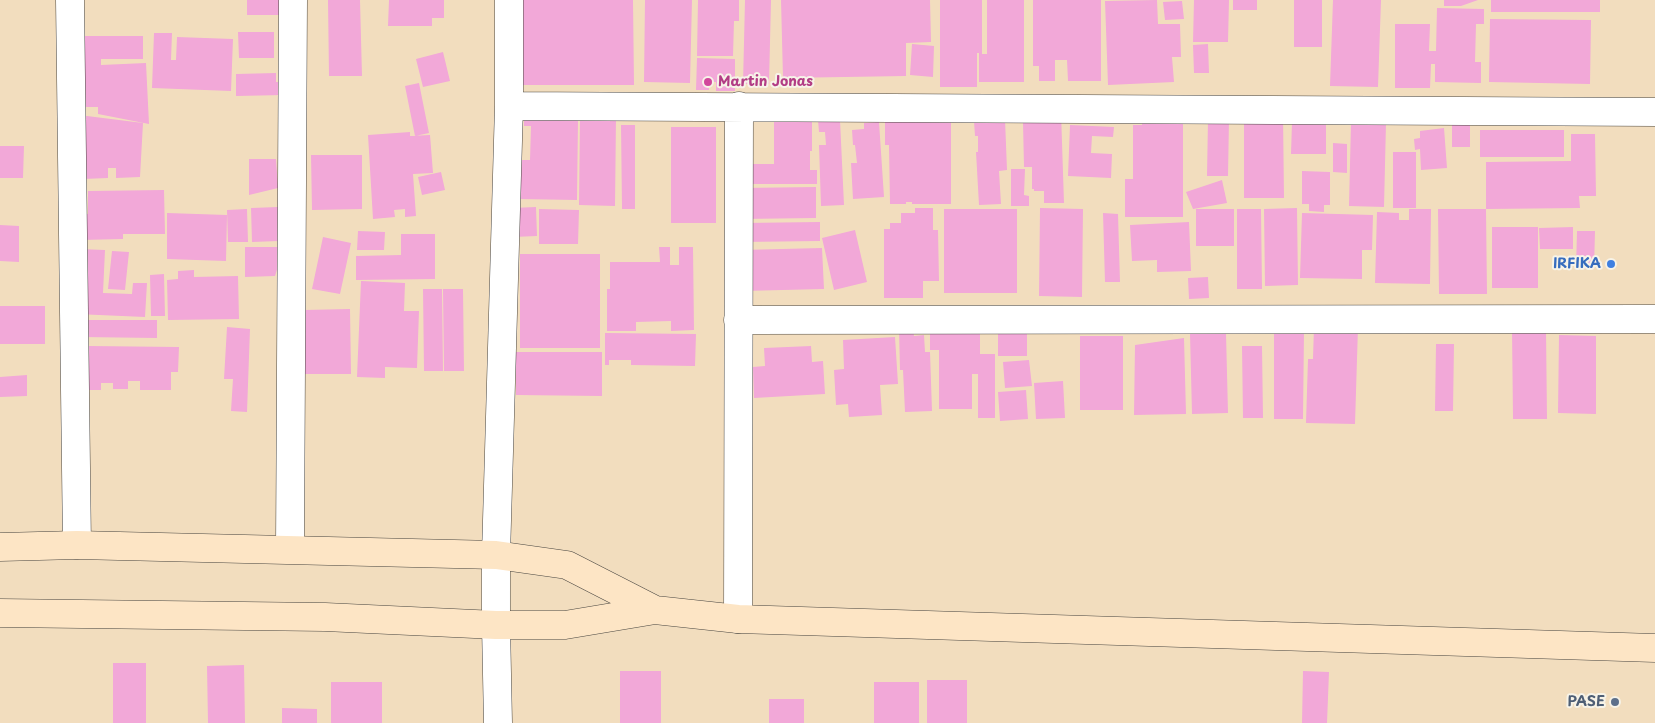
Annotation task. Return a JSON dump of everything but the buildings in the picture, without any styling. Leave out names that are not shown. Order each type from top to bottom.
[{"type":"street","points":[[70,0],[76,545]]},
{"type":"street","points":[[290,549],[293,0]]},
{"type":"street","points":[[498,723],[496,555],[509,106],[509,0]]},
{"type":"street","points":[[509,106],[1655,112]]},
{"type":"street","points":[[738,619],[739,106]]},
{"type":"street","points":[[738,320],[1655,319]]},
{"type":"street","points":[[0,547],[76,545],[496,555],[567,565],[655,610]]},
{"type":"street","points":[[0,613],[324,617],[496,625],[565,625],[655,610],[738,619],[1655,648]]},
{"type":"place","name":"Martin Jonas","points":[[708,82]]},
{"type":"place","name":"IRFIKA","points":[[1611,264]]},
{"type":"place","name":"PASE","points":[[1615,702]]}]
